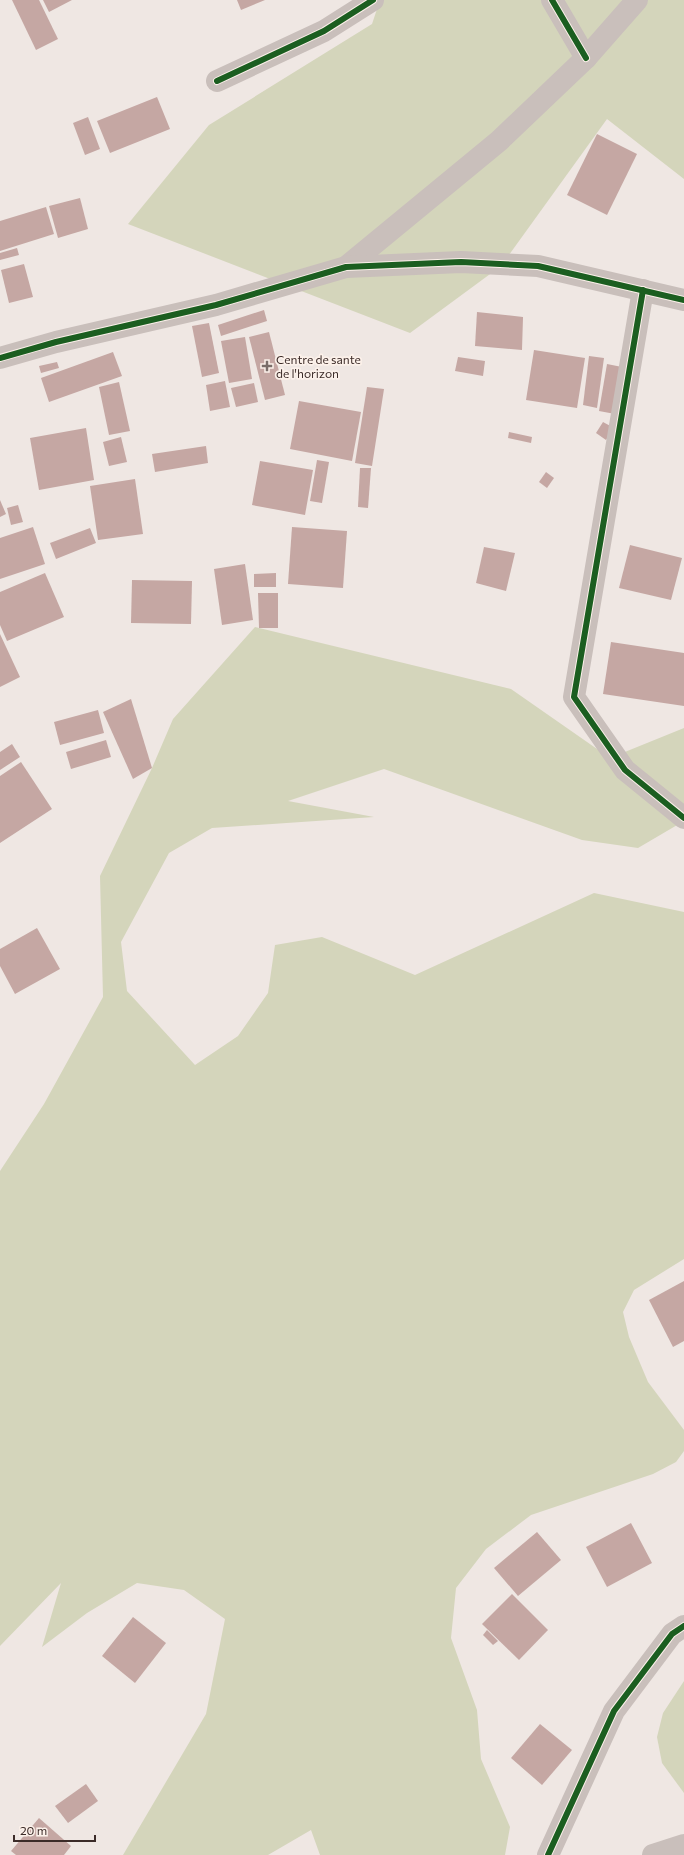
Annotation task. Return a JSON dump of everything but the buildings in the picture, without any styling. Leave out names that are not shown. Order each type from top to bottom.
[{"type":"street","points":[[217,80],[324,31],[373,0]]},
{"type":"street","points":[[552,0],[586,58]]},
{"type":"street","points":[[346,267],[499,141],[586,58],[637,0]]},
{"type":"street","points":[[0,358],[56,342],[216,304],[346,267],[461,262],[538,266],[684,300]]},
{"type":"street","points":[[643,290],[574,697],[625,770],[684,818]]},
{"type":"street","points":[[548,1855],[614,1711],[672,1634],[684,1626]]},
{"type":"street","points":[[653,1855],[684,1845]]},
{"type":"green space","points":[[380,0],[684,0],[684,179],[607,119],[501,266],[410,333],[128,224],[209,125],[372,24]]},
{"type":"green space","points":[[255,627],[511,689],[610,758],[684,728],[684,821],[638,848],[582,840],[384,769],[288,801],[374,817],[212,828],[169,853],[121,942],[127,991],[195,1065],[238,1036],[268,993],[275,945],[322,937],[415,975],[594,893],[684,912],[684,1259],[634,1290],[623,1312],[629,1337],[648,1382],[684,1430],[684,1451],[676,1462],[653,1474],[531,1515],[486,1549],[456,1588],[451,1638],[477,1710],[481,1759],[510,1827],[505,1855],[320,1855],[311,1830],[268,1855],[123,1855],[206,1714],[225,1619],[184,1590],[137,1583],[87,1613],[42,1647],[61,1583],[0,1646],[0,1171],[44,1104],[103,997],[100,876],[152,768],[173,719]]},
{"type":"green space","points":[[684,1681],[684,1793],[662,1763],[657,1737],[663,1713]]},
{"type":"cycle path","points":[[217,81],[324,31],[373,0]]},
{"type":"cycle path","points":[[552,0],[586,58]]},
{"type":"cycle path","points":[[0,358],[56,342],[216,305],[346,267],[461,262],[538,266],[684,300]]},
{"type":"cycle path","points":[[643,290],[574,697],[625,770],[684,818]]},
{"type":"cycle path","points":[[548,1855],[614,1711],[672,1634],[684,1626]]},
{"type":"place","name":"Centre de sante de l'horizon","points":[[267,366]]}]
